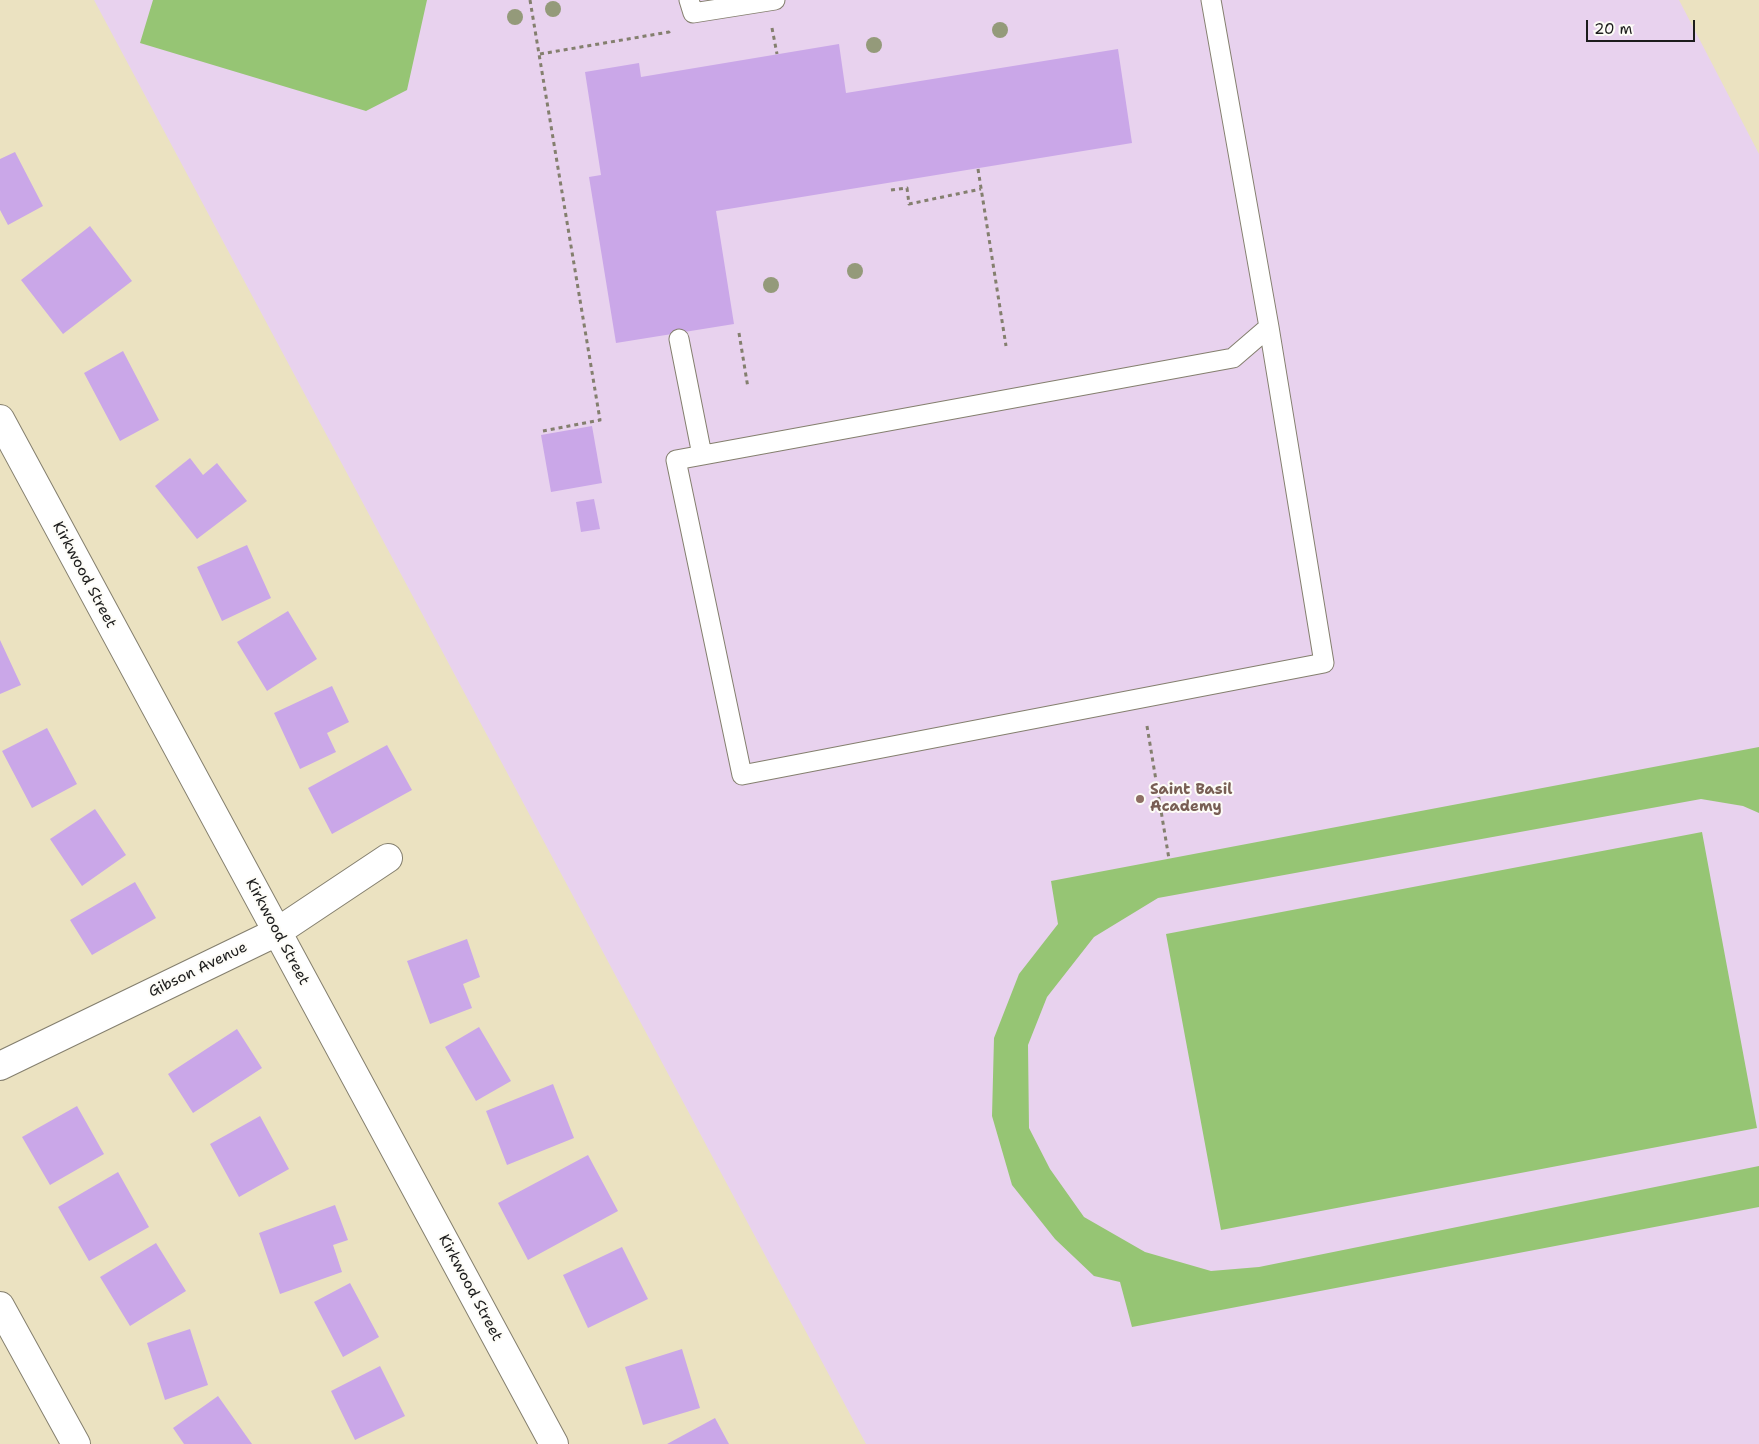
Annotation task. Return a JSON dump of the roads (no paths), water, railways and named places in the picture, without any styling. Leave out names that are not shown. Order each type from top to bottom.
[{"type":"street","name":"Kirkwood Street","points":[[0,418],[554,1444]]},
{"type":"street","name":"Gibson Avenue","points":[[0,1066],[277,932],[388,858]]},
{"type":"street","points":[[0,1306],[76,1444]]},
{"type":"lane","points":[[691,6],[776,0]]},
{"type":"lane","points":[[1211,0],[1269,327],[1324,663],[742,775],[676,460],[1233,358],[1269,327]]},
{"type":"lane","points":[[679,339],[702,455]]},
{"type":"place","name":"Saint Basil Academy","points":[[1140,799]]}]
